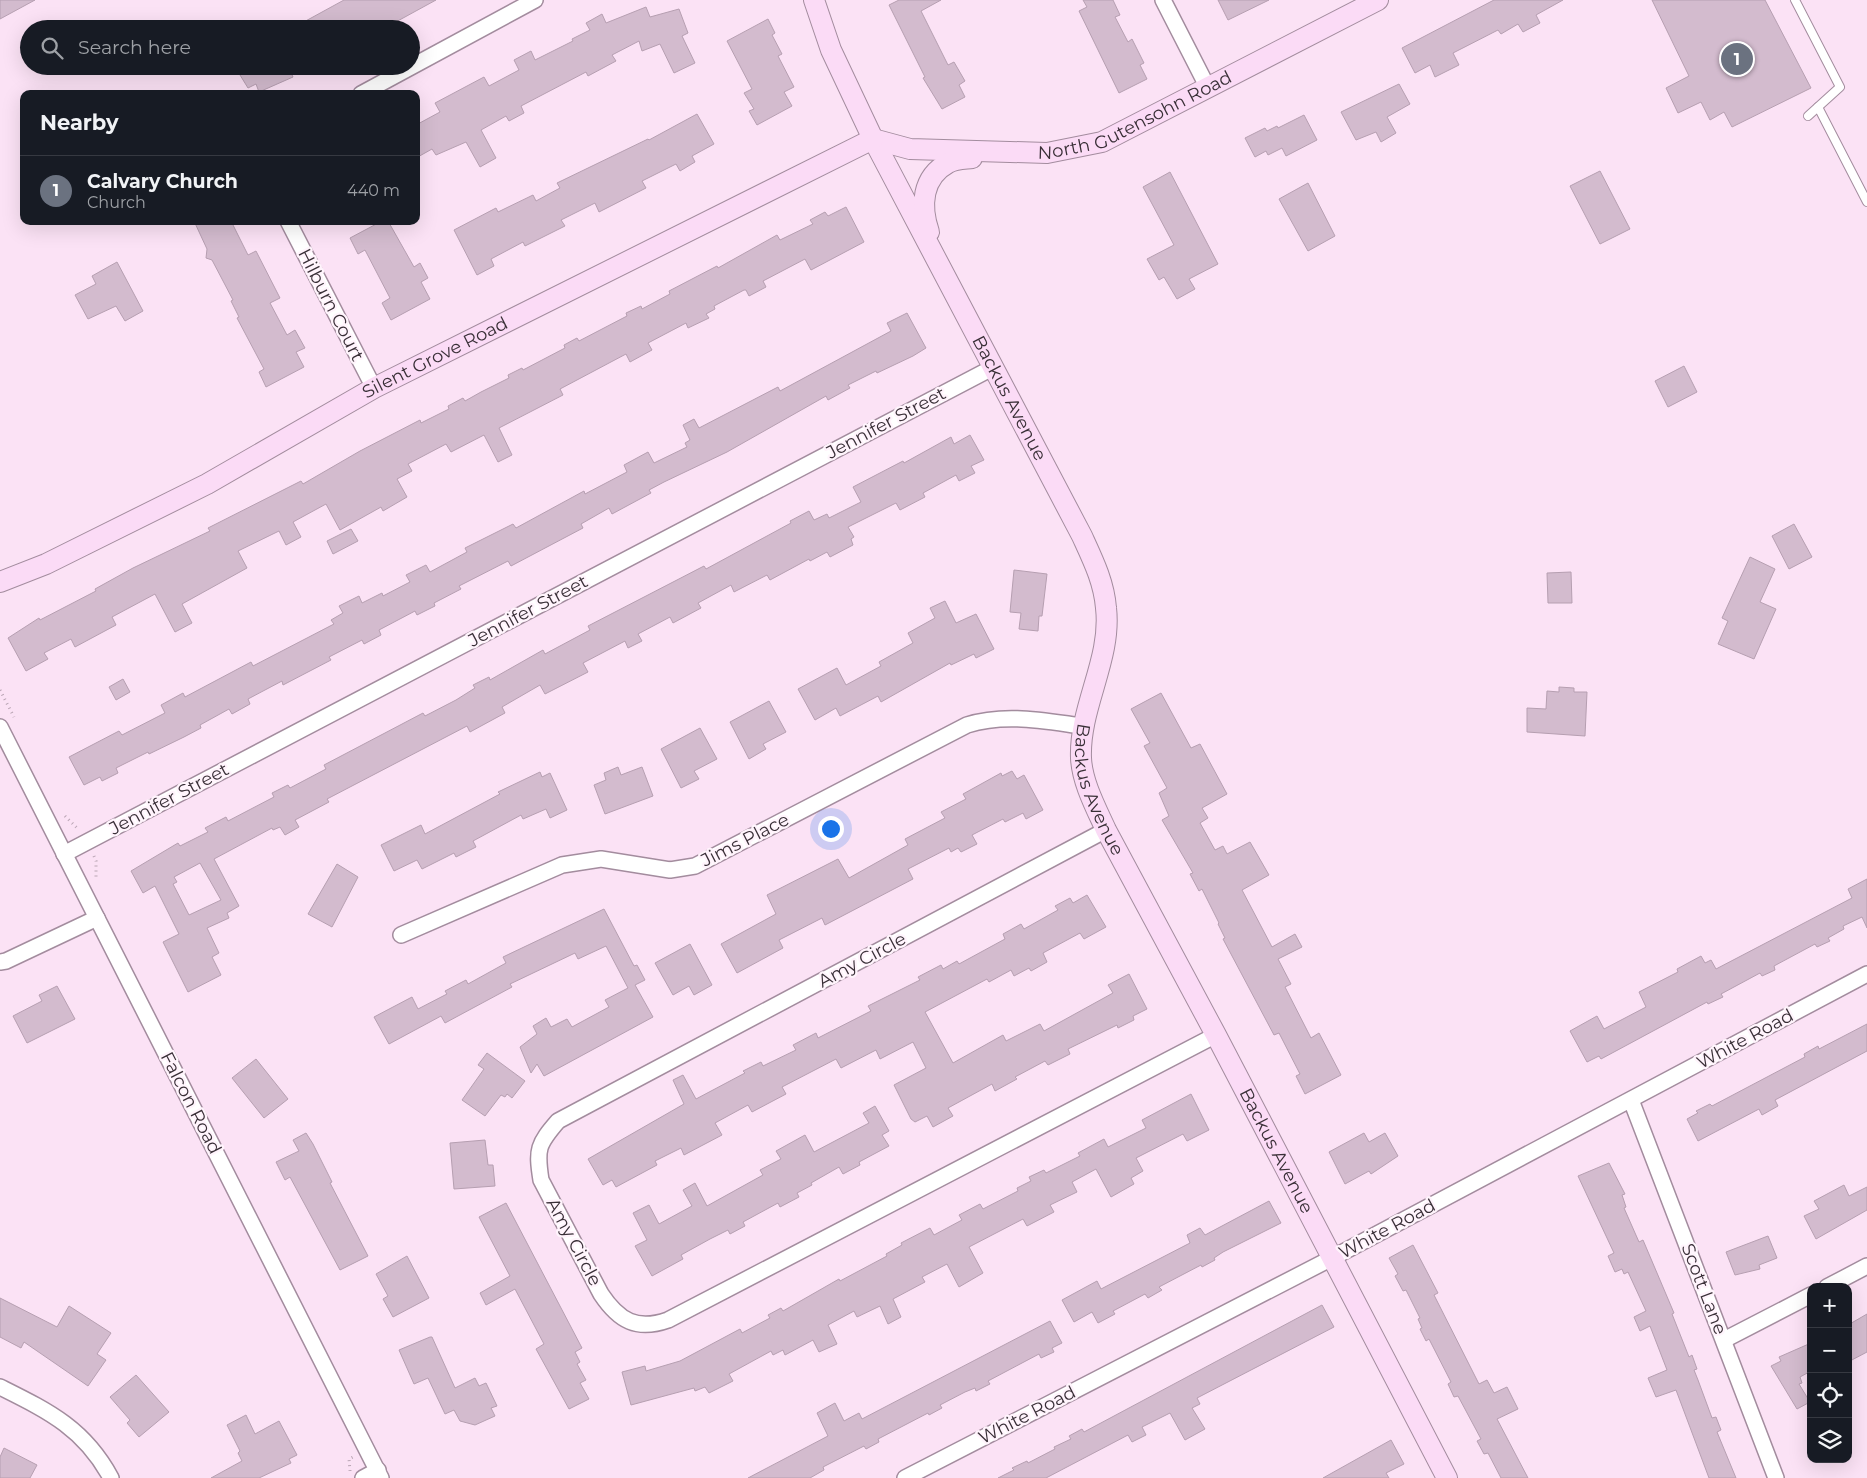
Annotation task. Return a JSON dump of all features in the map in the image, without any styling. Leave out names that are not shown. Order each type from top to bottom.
[{"type":"street","points":[[420,62],[535,0]]},
{"type":"street","name":"Backus Avenue","points":[[814,0],[831,50],[873,139],[1082,536],[1099,575],[1106,609],[1104,644],[1082,726],[1081,760],[1091,795],[1106,830],[1216,1035],[1447,1478]]},
{"type":"street","points":[[1163,0],[1208,88]]},
{"type":"street","name":"North Gutensohn Road","points":[[873,139],[910,149],[1047,154],[1102,142],[1378,0]]},
{"type":"street","points":[[368,90],[396,75]]},
{"type":"street","name":"Silent Grove Road","points":[[0,582],[46,564],[207,484],[374,388],[873,139]]},
{"type":"street","points":[[940,267],[924,219],[924,198],[928,182],[937,171],[950,162],[1001,153]]},
{"type":"street","name":"Hilburn Court","points":[[290,225],[374,388]]},
{"type":"street","name":"Jennifer Street","points":[[64,854],[992,368]]},
{"type":"street","name":"Jims Place","points":[[401,935],[562,864],[601,859],[670,870],[695,866],[967,724],[985,719],[1026,718],[1082,726]]},
{"type":"street","name":"Falcon Road","points":[[0,727],[380,1474]]},
{"type":"street","name":"Amy Circle","points":[[1106,830],[558,1121],[542,1140],[538,1162],[541,1180],[601,1294],[610,1309],[622,1318],[637,1324],[652,1326],[668,1320],[1216,1035]]},
{"type":"street","points":[[0,962],[6,961],[96,918]]},
{"type":"street","name":"White Road","points":[[905,1478],[1332,1258],[1867,974]]},
{"type":"street","name":"Scott Lane","points":[[1631,1100],[1776,1478]]},
{"type":"street","points":[[1835,1283],[1867,1266]]},
{"type":"street","points":[[1724,1340],[1807,1297]]},
{"type":"street","points":[[0,1387],[49,1411],[86,1441],[111,1478]]},
{"type":"street","points":[[363,1478],[380,1474]]},
{"type":"lane","points":[[1795,0],[1840,87],[1808,116]]},
{"type":"lane","points":[[1818,107],[1867,202]]},
{"type":"building","points":[[0,0],[35,0],[0,19]]},
{"type":"building","points":[[344,0],[436,0],[399,20],[307,20]]},
{"type":"building","points":[[899,0],[941,0],[921,11],[948,65],[954,62],[965,81],[959,85],[965,97],[942,109],[923,78],[925,77],[889,5]]},
{"type":"building","points":[[1083,0],[1113,0],[1120,15],[1115,17],[1128,42],[1132,39],[1144,63],[1140,65],[1147,79],[1119,93],[1079,11],[1087,7]]},
{"type":"building","points":[[1218,0],[1269,0],[1228,20]]},
{"type":"building","points":[[1494,0],[1563,0],[1536,15],[1540,23],[1523,32],[1518,24],[1501,34],[1498,30],[1453,53],[1459,65],[1435,77],[1430,65],[1415,73],[1402,48]]},
{"type":"building","points":[[1652,0],[1765,0],[1811,88],[1732,127],[1724,112],[1710,120],[1701,102],[1678,113],[1666,88],[1689,76]]},
{"type":"building","points":[[646,7],[650,17],[679,9],[688,33],[682,36],[695,63],[674,73],[660,44],[642,51],[639,41],[612,55],[616,61],[588,76],[586,72],[521,106],[524,113],[509,121],[506,116],[481,130],[496,158],[480,167],[466,142],[436,155],[432,149],[420,156],[420,123],[440,112],[435,103],[484,77],[489,86],[519,70],[514,60],[531,51],[535,60],[573,41],[572,39],[590,30],[586,23],[602,14],[606,23]]},
{"type":"building","points":[[768,19],[775,33],[772,35],[782,54],[778,56],[794,87],[784,92],[792,106],[757,125],[749,111],[754,109],[744,93],[752,89],[727,41]]},
{"type":"building","points":[[240,75],[292,75],[293,77],[264,90],[258,90],[256,84],[248,88]]},
{"type":"building","points":[[1399,84],[1410,104],[1387,117],[1396,133],[1381,142],[1376,132],[1356,140],[1341,112]]},
{"type":"building","points":[[697,114],[714,144],[692,156],[695,162],[680,171],[676,164],[642,181],[646,188],[599,212],[595,203],[561,220],[565,226],[525,246],[523,242],[491,259],[494,266],[477,275],[454,230],[496,208],[498,212],[533,195],[536,201],[560,188],[557,183],[649,140]]},
{"type":"building","points":[[1304,115],[1317,140],[1286,156],[1282,148],[1268,155],[1266,151],[1255,157],[1245,138],[1265,128],[1267,131],[1277,126],[1278,128]]},
{"type":"building","points":[[1600,171],[1630,229],[1600,244],[1570,186]]},
{"type":"building","points":[[1170,172],[1218,264],[1189,279],[1195,289],[1177,299],[1164,277],[1159,280],[1147,259],[1174,245],[1143,187]]},
{"type":"building","points":[[1308,183],[1335,236],[1308,251],[1279,199]]},
{"type":"building","points":[[846,207],[864,242],[811,270],[805,259],[763,281],[766,287],[749,296],[746,290],[744,290],[714,306],[715,309],[706,314],[709,318],[688,328],[686,323],[648,343],[652,350],[630,362],[626,354],[560,389],[563,395],[499,428],[512,455],[498,462],[484,435],[451,452],[446,444],[408,464],[412,471],[397,479],[407,497],[383,511],[381,507],[340,530],[326,504],[293,522],[301,537],[286,545],[279,531],[238,551],[247,568],[182,604],[192,623],[175,632],[155,594],[112,617],[116,625],[75,647],[71,639],[44,653],[48,659],[26,671],[8,638],[39,618],[40,620],[96,591],[95,589],[133,568],[210,531],[208,528],[301,481],[303,484],[360,451],[420,420],[421,423],[449,409],[448,406],[463,398],[465,401],[509,378],[508,375],[522,368],[523,370],[565,348],[564,345],[577,338],[579,341],[627,316],[626,313],[641,306],[642,309],[670,294],[669,291],[717,266],[718,268],[777,235],[780,240],[813,224],[810,220],[825,212],[828,216]]},
{"type":"building","points":[[196,225],[233,225],[248,255],[256,251],[280,298],[270,303],[287,335],[295,330],[305,348],[296,352],[304,367],[266,387],[259,372],[264,369],[237,318],[239,317],[231,301],[233,300],[212,260],[206,258],[207,249]]},
{"type":"building","points":[[374,225],[390,225],[414,267],[420,263],[428,278],[421,282],[430,299],[391,320],[382,303],[390,298],[365,250],[358,254],[350,238]]},
{"type":"building","points":[[117,262],[143,311],[125,321],[116,306],[88,319],[75,295],[96,284],[92,276]]},
{"type":"building","points":[[907,313],[926,348],[913,356],[848,385],[850,388],[828,400],[826,396],[727,452],[649,490],[651,493],[612,514],[609,508],[581,524],[583,528],[511,566],[508,561],[459,586],[461,589],[434,603],[435,606],[417,615],[415,611],[379,630],[381,635],[364,644],[362,640],[329,657],[331,660],[283,685],[282,681],[248,699],[250,704],[232,714],[229,709],[200,725],[201,728],[184,737],[116,768],[118,773],[102,781],[100,777],[84,785],[69,757],[119,731],[122,735],[165,713],[161,705],[183,693],[185,697],[251,662],[253,666],[334,624],[331,620],[343,613],[339,606],[359,596],[362,603],[382,593],[383,596],[410,582],[406,575],[426,565],[430,572],[467,552],[465,548],[513,524],[516,528],[584,491],[585,494],[627,472],[624,465],[648,452],[654,463],[687,447],[685,443],[690,440],[683,425],[694,419],[699,428],[778,387],[780,391],[891,331],[887,323]]},
{"type":"building","points":[[1684,366],[1697,392],[1668,407],[1655,381]]},
{"type":"building","points":[[970,435],[984,460],[971,466],[975,473],[959,481],[956,475],[923,493],[925,497],[900,510],[896,503],[848,527],[854,537],[851,539],[853,545],[830,557],[827,552],[810,561],[809,559],[770,580],[767,575],[734,592],[731,585],[698,603],[701,608],[673,623],[670,617],[638,634],[642,641],[628,648],[625,641],[583,663],[588,672],[545,694],[540,685],[502,707],[505,713],[470,732],[467,726],[327,799],[329,802],[295,820],[299,827],[285,835],[280,827],[273,830],[272,828],[214,859],[239,906],[227,913],[229,918],[207,928],[219,953],[212,957],[221,975],[188,992],[163,942],[179,934],[155,886],[143,893],[131,871],[178,843],[180,846],[208,832],[205,828],[226,817],[228,821],[274,797],[272,793],[288,785],[290,788],[326,769],[324,765],[423,713],[425,716],[456,700],[475,688],[473,685],[489,677],[490,680],[543,650],[545,654],[590,630],[588,626],[704,566],[706,569],[791,523],[790,521],[809,511],[814,520],[827,514],[829,518],[861,502],[853,487],[903,461],[904,463],[951,437],[954,444]],"holes":[[[200,863],[221,900],[189,915],[173,884],[177,882],[174,877]]]},
{"type":"building","points":[[1794,524],[1812,557],[1789,569],[1772,536]]},
{"type":"building","points":[[351,529],[358,541],[333,554],[327,541]]},
{"type":"building","points":[[1750,557],[1775,569],[1760,602],[1776,609],[1754,659],[1718,644],[1728,621],[1722,618]]},
{"type":"building","points":[[1014,570],[1047,574],[1042,616],[1039,616],[1038,631],[1019,629],[1021,613],[1010,612]]},
{"type":"building","points":[[1571,572],[1572,603],[1548,603],[1547,573]]},
{"type":"building","points":[[945,601],[956,623],[976,614],[994,649],[976,658],[974,654],[951,665],[950,663],[881,702],[878,696],[840,716],[836,708],[815,720],[798,689],[837,668],[846,685],[881,666],[879,662],[913,643],[908,633],[935,618],[930,608]]},
{"type":"building","points":[[123,679],[130,692],[116,700],[109,687]]},
{"type":"building","points":[[1559,687],[1574,688],[1574,692],[1587,692],[1585,736],[1527,732],[1527,708],[1546,709],[1547,691],[1559,692]]},
{"type":"building","points":[[1161,693],[1191,748],[1200,744],[1227,794],[1202,808],[1208,818],[1200,823],[1215,850],[1223,846],[1227,854],[1250,842],[1269,875],[1242,890],[1272,947],[1295,934],[1302,947],[1278,959],[1291,984],[1285,987],[1311,1038],[1319,1033],[1341,1075],[1305,1094],[1296,1076],[1300,1074],[1279,1033],[1274,1035],[1223,939],[1225,938],[1219,923],[1202,889],[1199,891],[1190,874],[1193,873],[1162,820],[1169,816],[1159,793],[1167,788],[1144,746],[1150,743],[1131,709]]},
{"type":"building","points":[[769,701],[786,732],[763,744],[766,749],[749,759],[730,722]]},
{"type":"building","points":[[700,728],[717,759],[694,771],[699,779],[681,788],[661,749]]},
{"type":"building","points":[[618,767],[621,775],[642,767],[653,796],[605,814],[594,785],[606,780],[604,773]]},
{"type":"building","points":[[1012,771],[1017,779],[1024,775],[1043,810],[1026,819],[1023,813],[1005,822],[1003,819],[972,835],[977,844],[961,852],[958,848],[951,852],[949,848],[908,869],[913,879],[825,925],[822,918],[779,940],[783,948],[737,973],[721,944],[776,914],[767,895],[838,859],[849,878],[908,845],[905,839],[945,818],[941,812],[966,799],[963,794],[1001,773],[1002,776]]},
{"type":"building","points":[[540,772],[542,777],[550,773],[567,810],[550,818],[546,809],[523,819],[521,815],[473,841],[476,847],[456,857],[454,853],[422,869],[417,860],[394,871],[381,845],[421,825],[425,834],[500,794],[498,792]]},
{"type":"building","points":[[337,864],[358,877],[332,927],[308,914]]},
{"type":"building","points":[[1867,879],[1867,928],[1862,917],[1843,926],[1844,929],[1828,938],[1830,941],[1817,947],[1815,944],[1774,966],[1775,970],[1762,976],[1760,973],[1721,994],[1723,997],[1708,1004],[1707,1002],[1601,1059],[1599,1056],[1587,1062],[1570,1031],[1597,1016],[1604,1029],[1646,1007],[1639,992],[1678,972],[1677,969],[1701,956],[1705,963],[1711,960],[1716,969],[1852,898],[1848,889]]},
{"type":"building","points":[[1087,895],[1106,927],[1084,939],[1080,933],[1043,953],[1047,962],[1031,971],[1029,968],[1014,976],[1011,970],[989,982],[987,979],[925,1012],[953,1063],[1003,1035],[1006,1041],[1040,1024],[1044,1031],[1113,993],[1108,985],[1129,974],[1147,1009],[1133,1016],[1134,1020],[1118,1028],[1117,1025],[1068,1049],[1070,1054],[1048,1065],[1045,1061],[1015,1077],[1017,1079],[995,1091],[992,1084],[948,1108],[953,1116],[933,1127],[927,1116],[915,1122],[911,1119],[894,1085],[926,1068],[913,1042],[880,1059],[876,1050],[841,1068],[836,1059],[782,1087],[786,1094],[752,1112],[748,1105],[715,1123],[722,1135],[684,1155],[681,1148],[655,1161],[657,1165],[616,1187],[612,1180],[603,1185],[588,1159],[684,1104],[673,1080],[683,1075],[696,1099],[745,1073],[743,1071],[761,1062],[763,1066],[796,1050],[793,1045],[816,1033],[818,1038],[871,1011],[868,1006],[920,980],[918,977],[941,965],[943,969],[957,961],[959,964],[1005,939],[1003,934],[1021,924],[1024,929],[1058,910],[1055,906],[1070,898],[1073,903]]},
{"type":"building","points":[[604,909],[634,966],[637,965],[645,980],[635,985],[653,1017],[544,1076],[537,1064],[531,1073],[520,1047],[537,1034],[533,1026],[546,1018],[551,1027],[567,1019],[572,1027],[609,1007],[605,1000],[628,988],[606,946],[578,959],[575,953],[510,984],[512,987],[445,1023],[441,1016],[389,1044],[374,1017],[412,997],[418,1009],[447,994],[445,991],[466,980],[468,984],[506,963],[503,957]]},
{"type":"building","points":[[690,944],[712,985],[694,995],[689,986],[673,995],[655,963]]},
{"type":"building","points":[[57,986],[75,1019],[27,1043],[13,1016],[42,1001],[39,995]]},
{"type":"building","points":[[1867,1024],[1867,1051],[1775,1100],[1778,1106],[1762,1115],[1759,1109],[1698,1141],[1687,1119],[1698,1113],[1696,1111],[1710,1104],[1712,1106],[1805,1057],[1804,1054],[1818,1046],[1819,1049]]},
{"type":"building","points":[[487,1053],[525,1081],[512,1098],[507,1094],[505,1097],[501,1095],[485,1116],[462,1100],[484,1069],[478,1065]]},
{"type":"building","points":[[256,1059],[288,1099],[264,1118],[232,1078]]},
{"type":"building","points":[[1191,1094],[1209,1130],[1187,1141],[1183,1134],[1136,1158],[1143,1171],[1131,1178],[1134,1184],[1111,1197],[1096,1169],[1072,1182],[1077,1192],[1050,1205],[1054,1212],[1027,1226],[1023,1219],[969,1247],[983,1273],[959,1287],[947,1264],[922,1277],[925,1282],[893,1299],[901,1317],[888,1324],[880,1306],[857,1317],[854,1311],[828,1325],[837,1344],[819,1352],[813,1340],[785,1355],[783,1350],[773,1355],[771,1351],[729,1374],[733,1381],[709,1393],[705,1387],[695,1391],[694,1388],[631,1405],[622,1372],[645,1366],[646,1371],[680,1361],[740,1329],[742,1333],[770,1318],[768,1315],[781,1308],[783,1311],[839,1279],[840,1281],[887,1256],[886,1254],[902,1245],[901,1243],[930,1228],[934,1235],[962,1220],[959,1215],[980,1204],[983,1209],[1018,1191],[1017,1188],[1031,1181],[1029,1177],[1044,1170],[1046,1173],[1080,1156],[1078,1153],[1104,1139],[1108,1147],[1146,1128],[1142,1120]]},
{"type":"building","points":[[875,1106],[889,1131],[882,1135],[889,1146],[859,1162],[860,1165],[843,1174],[839,1167],[797,1193],[799,1197],[780,1207],[778,1203],[743,1222],[745,1226],[730,1234],[728,1230],[710,1239],[681,1255],[683,1259],[652,1276],[635,1246],[647,1240],[633,1213],[649,1205],[659,1224],[692,1206],[683,1190],[695,1183],[707,1206],[763,1175],[760,1170],[781,1159],[776,1151],[805,1135],[814,1152],[869,1123],[863,1113]]},
{"type":"building","points":[[306,1133],[368,1256],[340,1270],[290,1177],[285,1180],[276,1162],[299,1151],[293,1140]]},
{"type":"building","points":[[1364,1133],[1369,1142],[1385,1133],[1398,1156],[1371,1174],[1369,1171],[1345,1184],[1329,1152]]},
{"type":"building","points":[[485,1140],[488,1165],[493,1165],[495,1186],[454,1189],[450,1143]]},
{"type":"building","points":[[1609,1163],[1625,1194],[1622,1195],[1626,1207],[1624,1208],[1639,1242],[1643,1240],[1674,1313],[1672,1314],[1689,1357],[1692,1355],[1697,1369],[1694,1370],[1712,1418],[1716,1417],[1721,1430],[1717,1432],[1736,1478],[1709,1478],[1676,1390],[1656,1397],[1648,1378],[1667,1370],[1650,1326],[1640,1331],[1634,1317],[1646,1311],[1628,1272],[1624,1274],[1622,1269],[1615,1272],[1608,1256],[1614,1253],[1578,1176]]},
{"type":"building","points":[[1844,1185],[1849,1196],[1867,1187],[1867,1210],[1816,1239],[1804,1216],[1819,1209],[1814,1201]]},
{"type":"building","points":[[1269,1201],[1281,1223],[1223,1252],[1214,1258],[1215,1260],[1202,1267],[1201,1265],[1159,1287],[1162,1290],[1148,1298],[1145,1294],[1113,1311],[1115,1314],[1098,1323],[1092,1312],[1074,1322],[1062,1300],[1097,1281],[1101,1289],[1190,1243],[1187,1235],[1200,1228],[1205,1235]]},
{"type":"building","points":[[506,1203],[582,1348],[575,1352],[580,1362],[577,1364],[586,1380],[580,1383],[589,1399],[569,1409],[536,1349],[544,1344],[515,1289],[486,1305],[480,1293],[510,1276],[479,1217]]},
{"type":"building","points":[[1768,1236],[1777,1258],[1759,1265],[1760,1269],[1735,1275],[1726,1252]]},
{"type":"building","points":[[1413,1245],[1438,1293],[1434,1295],[1479,1384],[1487,1380],[1494,1393],[1507,1387],[1518,1409],[1497,1419],[1528,1478],[1501,1478],[1488,1453],[1484,1454],[1477,1441],[1481,1439],[1458,1396],[1454,1397],[1448,1384],[1451,1382],[1429,1339],[1426,1341],[1420,1329],[1422,1328],[1418,1319],[1420,1318],[1406,1290],[1403,1291],[1395,1276],[1398,1274],[1389,1258]]},
{"type":"building","points":[[407,1256],[429,1298],[393,1317],[383,1299],[388,1296],[376,1274]]},
{"type":"building","points":[[0,1298],[57,1327],[69,1306],[111,1333],[97,1354],[106,1360],[88,1386],[24,1342],[21,1348],[0,1337]]},
{"type":"building","points":[[1322,1305],[1334,1327],[1197,1398],[1200,1404],[1192,1408],[1205,1429],[1185,1440],[1170,1413],[1142,1427],[1146,1435],[1132,1442],[1128,1435],[1046,1478],[998,1478],[1014,1470],[1012,1468],[1027,1461],[1028,1463],[1055,1449],[1054,1447],[1071,1439],[1069,1436],[1082,1429],[1084,1432]]},
{"type":"building","points":[[1867,1314],[1867,1352],[1852,1360],[1852,1328],[1852,1323]]},
{"type":"building","points":[[1050,1321],[1062,1343],[1052,1348],[1054,1352],[1041,1358],[1039,1354],[988,1381],[990,1384],[976,1391],[975,1388],[965,1392],[940,1405],[942,1408],[929,1415],[928,1413],[878,1439],[879,1442],[866,1449],[864,1446],[823,1467],[824,1470],[810,1478],[748,1478],[828,1436],[817,1413],[835,1403],[844,1421],[859,1413],[862,1419]]},
{"type":"building","points":[[432,1337],[455,1388],[475,1378],[479,1386],[486,1383],[497,1406],[491,1408],[495,1416],[475,1425],[460,1421],[454,1410],[445,1414],[428,1378],[414,1384],[399,1350]]},
{"type":"building","points":[[1807,1345],[1807,1373],[1800,1377],[1802,1383],[1799,1384],[1807,1397],[1807,1404],[1797,1409],[1771,1366],[1781,1361],[1779,1357]]},
{"type":"building","points":[[136,1375],[169,1412],[139,1437],[127,1423],[130,1420],[110,1397]]},
{"type":"building","points":[[246,1415],[255,1434],[279,1421],[297,1455],[289,1459],[291,1463],[259,1478],[211,1478],[242,1461],[238,1453],[240,1451],[227,1425]]},
{"type":"building","points":[[1391,1440],[1404,1464],[1386,1473],[1389,1478],[1323,1478]]},
{"type":"building","points":[[4,1448],[37,1465],[30,1478],[0,1478],[0,1457]]},
{"type":"place","name":"Calvary Church","points":[[1737,59]]}]
